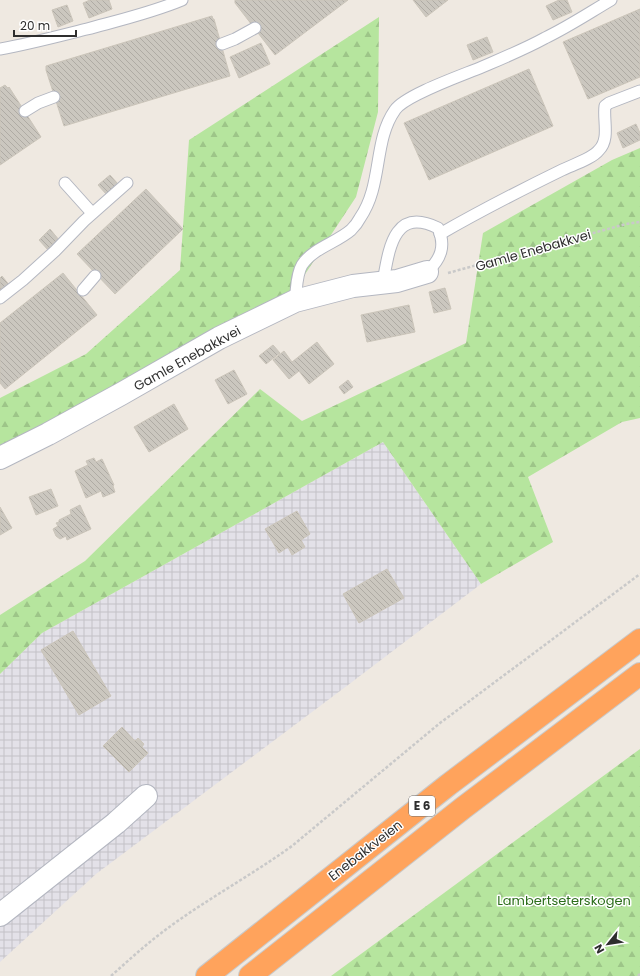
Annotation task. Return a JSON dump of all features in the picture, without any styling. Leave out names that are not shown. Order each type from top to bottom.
[{"type":"highway","name":"Enebakkveien","points":[[207,976],[448,785],[640,640]]},
{"type":"highway","name":"E 6","points":[[250,976],[463,808],[640,674]]},
{"type":"street","name":"Gamle Enebakkvei","points":[[0,458],[115,398],[219,338],[295,301],[353,286],[397,281],[427,272]]},
{"type":"street","points":[[0,914],[116,823],[146,796]]},
{"type":"lane","points":[[0,49],[66,35],[116,22],[166,7],[182,0]]},
{"type":"lane","points":[[295,301],[298,274],[302,265],[308,258],[321,248],[337,240],[351,229],[368,206],[373,191],[385,132],[390,118],[397,107],[434,86],[546,38],[611,0]]},
{"type":"lane","points":[[222,44],[255,28]]},
{"type":"lane","points":[[440,234],[599,151],[603,144],[605,132],[605,106],[640,91]]},
{"type":"lane","points":[[25,111],[38,103],[54,97]]},
{"type":"lane","points":[[65,183],[92,213]]},
{"type":"lane","points":[[0,298],[23,280],[55,251],[92,213],[127,183]]},
{"type":"lane","points":[[382,282],[389,249],[394,236],[402,227],[414,221],[427,223],[438,228],[440,234],[440,257],[427,272]]},
{"type":"lane","points":[[83,290],[95,276]]},
{"type":"path","name":"Gamle Enebakkvei","points":[[427,272],[433,275],[456,272],[626,224],[640,222]]},
{"type":"path","points":[[111,976],[140,950],[172,925],[267,864],[292,846],[440,723],[640,574]]},
{"type":"shaded area","points":[[383,442],[481,584],[96,874],[0,962],[0,674],[42,633]]},
{"type":"green space","points":[[379,17],[378,112],[356,197],[290,297],[0,449],[0,398],[86,354],[180,270],[189,140]]},
{"type":"green space","points":[[640,148],[640,418],[622,422],[528,477],[553,542],[481,584],[383,442],[42,633],[0,674],[0,615],[85,561],[260,389],[302,421],[466,343],[483,233],[612,160]]},
{"type":"green space","name":"Lambertseterskogen","points":[[640,749],[640,976],[331,976]]},
{"type":"building","points":[[90,0],[109,0],[112,9],[89,18],[83,3]]},
{"type":"building","points":[[235,0],[348,0],[275,55],[235,3]]},
{"type":"building","points":[[413,0],[448,0],[426,17]]},
{"type":"building","points":[[559,0],[567,0],[572,12],[553,20],[546,6]]},
{"type":"building","points":[[67,5],[73,21],[58,27],[52,10]]},
{"type":"building","points":[[640,9],[640,77],[588,99],[563,42]]},
{"type":"building","points":[[212,16],[230,76],[64,126],[46,66]]},
{"type":"building","points":[[487,37],[493,52],[473,60],[467,45]]},
{"type":"building","points":[[261,43],[270,64],[239,78],[230,57]]},
{"type":"building","points":[[529,69],[553,126],[429,180],[404,123]]},
{"type":"building","points":[[5,85],[8,88],[9,87],[41,137],[0,165],[0,88]]},
{"type":"building","points":[[636,124],[640,133],[640,140],[623,148],[617,133]]},
{"type":"building","points":[[110,175],[118,184],[106,194],[98,185]]},
{"type":"building","points":[[146,189],[183,229],[115,294],[77,254]]},
{"type":"building","points":[[50,229],[59,240],[48,250],[39,240]]},
{"type":"building","points":[[63,273],[97,315],[5,389],[0,383],[0,323]]},
{"type":"building","points":[[2,276],[10,286],[0,293],[0,278]]},
{"type":"building","points":[[445,288],[451,309],[434,313],[429,292]]},
{"type":"building","points":[[409,305],[415,332],[367,342],[361,315]]},
{"type":"building","points":[[317,342],[334,364],[309,384],[299,371],[289,379],[273,360],[284,351],[292,362]]},
{"type":"building","points":[[273,345],[280,353],[266,364],[259,356]]},
{"type":"building","points":[[234,370],[247,394],[228,404],[215,380]]},
{"type":"building","points":[[348,380],[353,387],[344,394],[339,387]]},
{"type":"building","points":[[174,404],[188,429],[149,452],[134,427]]},
{"type":"building","points":[[94,458],[96,462],[102,459],[114,485],[115,492],[103,497],[101,491],[86,498],[75,471],[88,465],[86,461]]},
{"type":"building","points":[[51,489],[58,506],[36,515],[29,497]]},
{"type":"building","points":[[80,505],[91,529],[67,540],[66,536],[60,539],[56,536],[53,529],[58,526],[56,523],[71,514],[70,510]]},
{"type":"building","points":[[0,507],[12,528],[0,535]]},
{"type":"building","points":[[297,511],[310,534],[301,540],[305,547],[292,555],[288,547],[279,553],[265,529]]},
{"type":"building","points":[[387,569],[404,598],[359,623],[343,594]]},
{"type":"building","points":[[73,631],[111,696],[79,715],[41,650]]},
{"type":"building","points":[[122,727],[135,741],[138,738],[144,744],[142,747],[148,753],[129,772],[103,746]]}]
